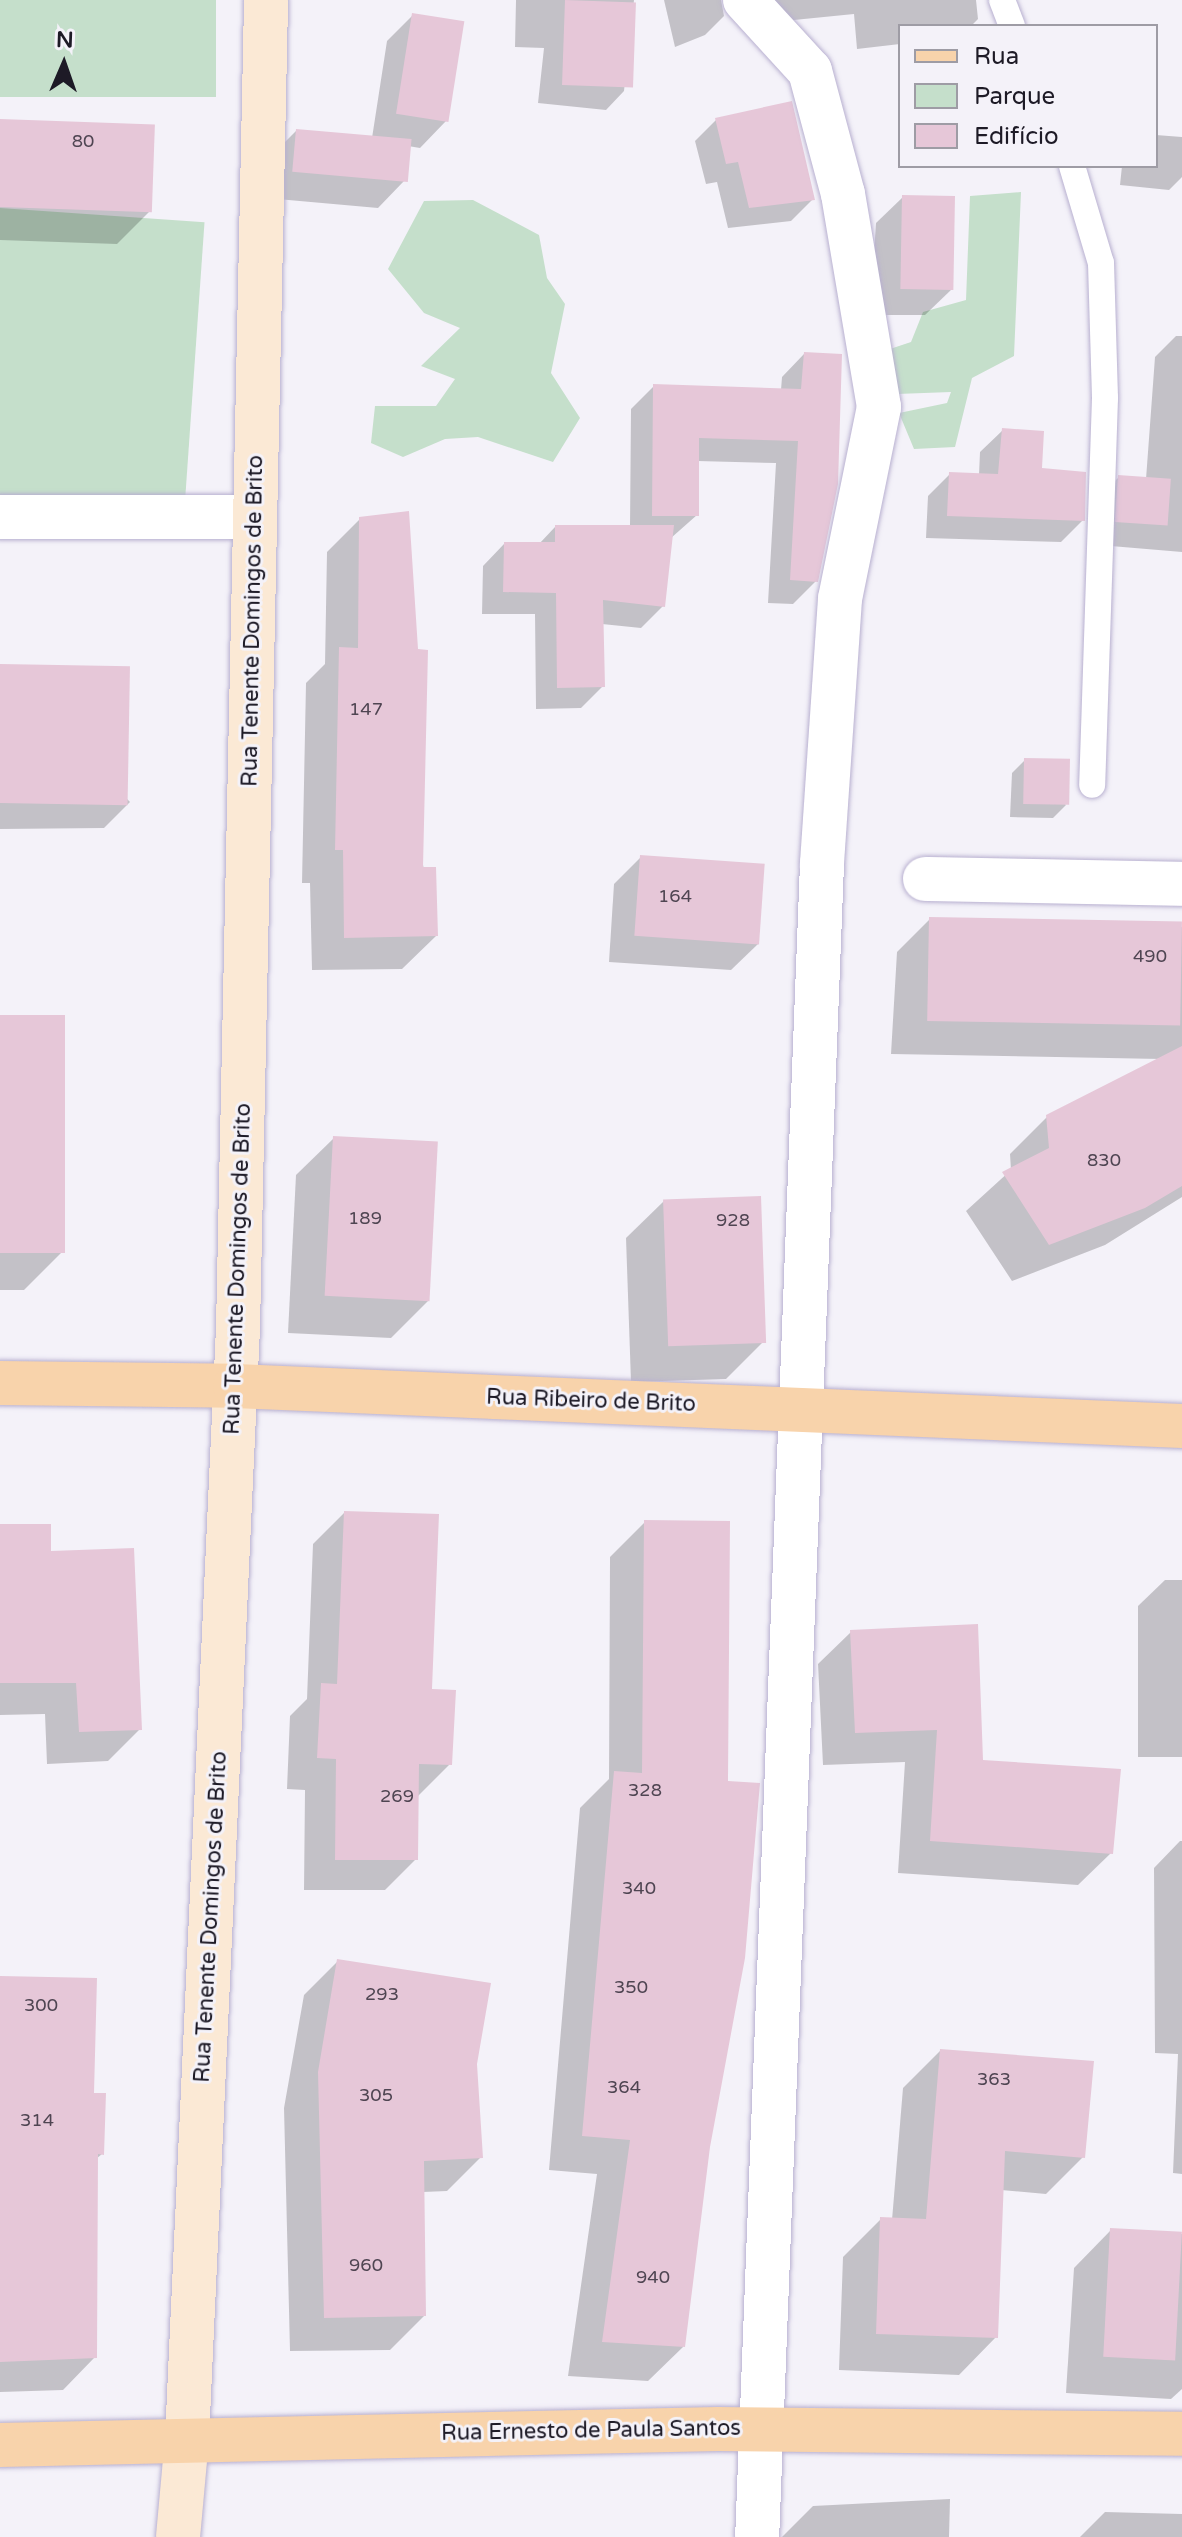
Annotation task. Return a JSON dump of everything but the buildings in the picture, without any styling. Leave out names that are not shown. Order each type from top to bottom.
[{"type":"main road","name":"Rua Ribeiro de Brito","points":[[0,1383],[235,1386],[1182,1426]]},
{"type":"main road","name":"Rua Ernesto de Paula Santos","points":[[0,2445],[187,2438],[763,2429],[1182,2434]]},
{"type":"street","name":"Rua Tenente Domingos de Brito","points":[[178,2537],[187,2438],[235,1386],[266,0]]},
{"type":"street","points":[[745,0],[810,71],[843,194],[879,407],[840,599],[822,864],[805,1409],[757,2537]]},
{"type":"street","points":[[0,517],[254,517]]},
{"type":"street","points":[[925,879],[1182,884]]},
{"type":"lane","points":[[1002,0],[1011,24]]},
{"type":"lane","points":[[1073,168],[1101,263],[1105,398],[1092,785]]},
{"type":"green space","points":[[0,0],[216,0],[216,97],[0,97]]},
{"type":"green space","points":[[1021,192],[1014,356],[972,378],[955,447],[914,449],[899,413],[947,403],[951,392],[897,394],[884,351],[911,342],[923,312],[966,300],[970,196]]},
{"type":"green space","points":[[473,200],[539,235],[547,278],[565,304],[551,373],[580,418],[553,462],[478,437],[445,439],[403,457],[371,443],[375,406],[436,406],[455,379],[421,366],[460,328],[424,313],[388,269],[424,201]]},
{"type":"green space","points":[[0,208],[205,222],[184,511],[0,498]]}]
